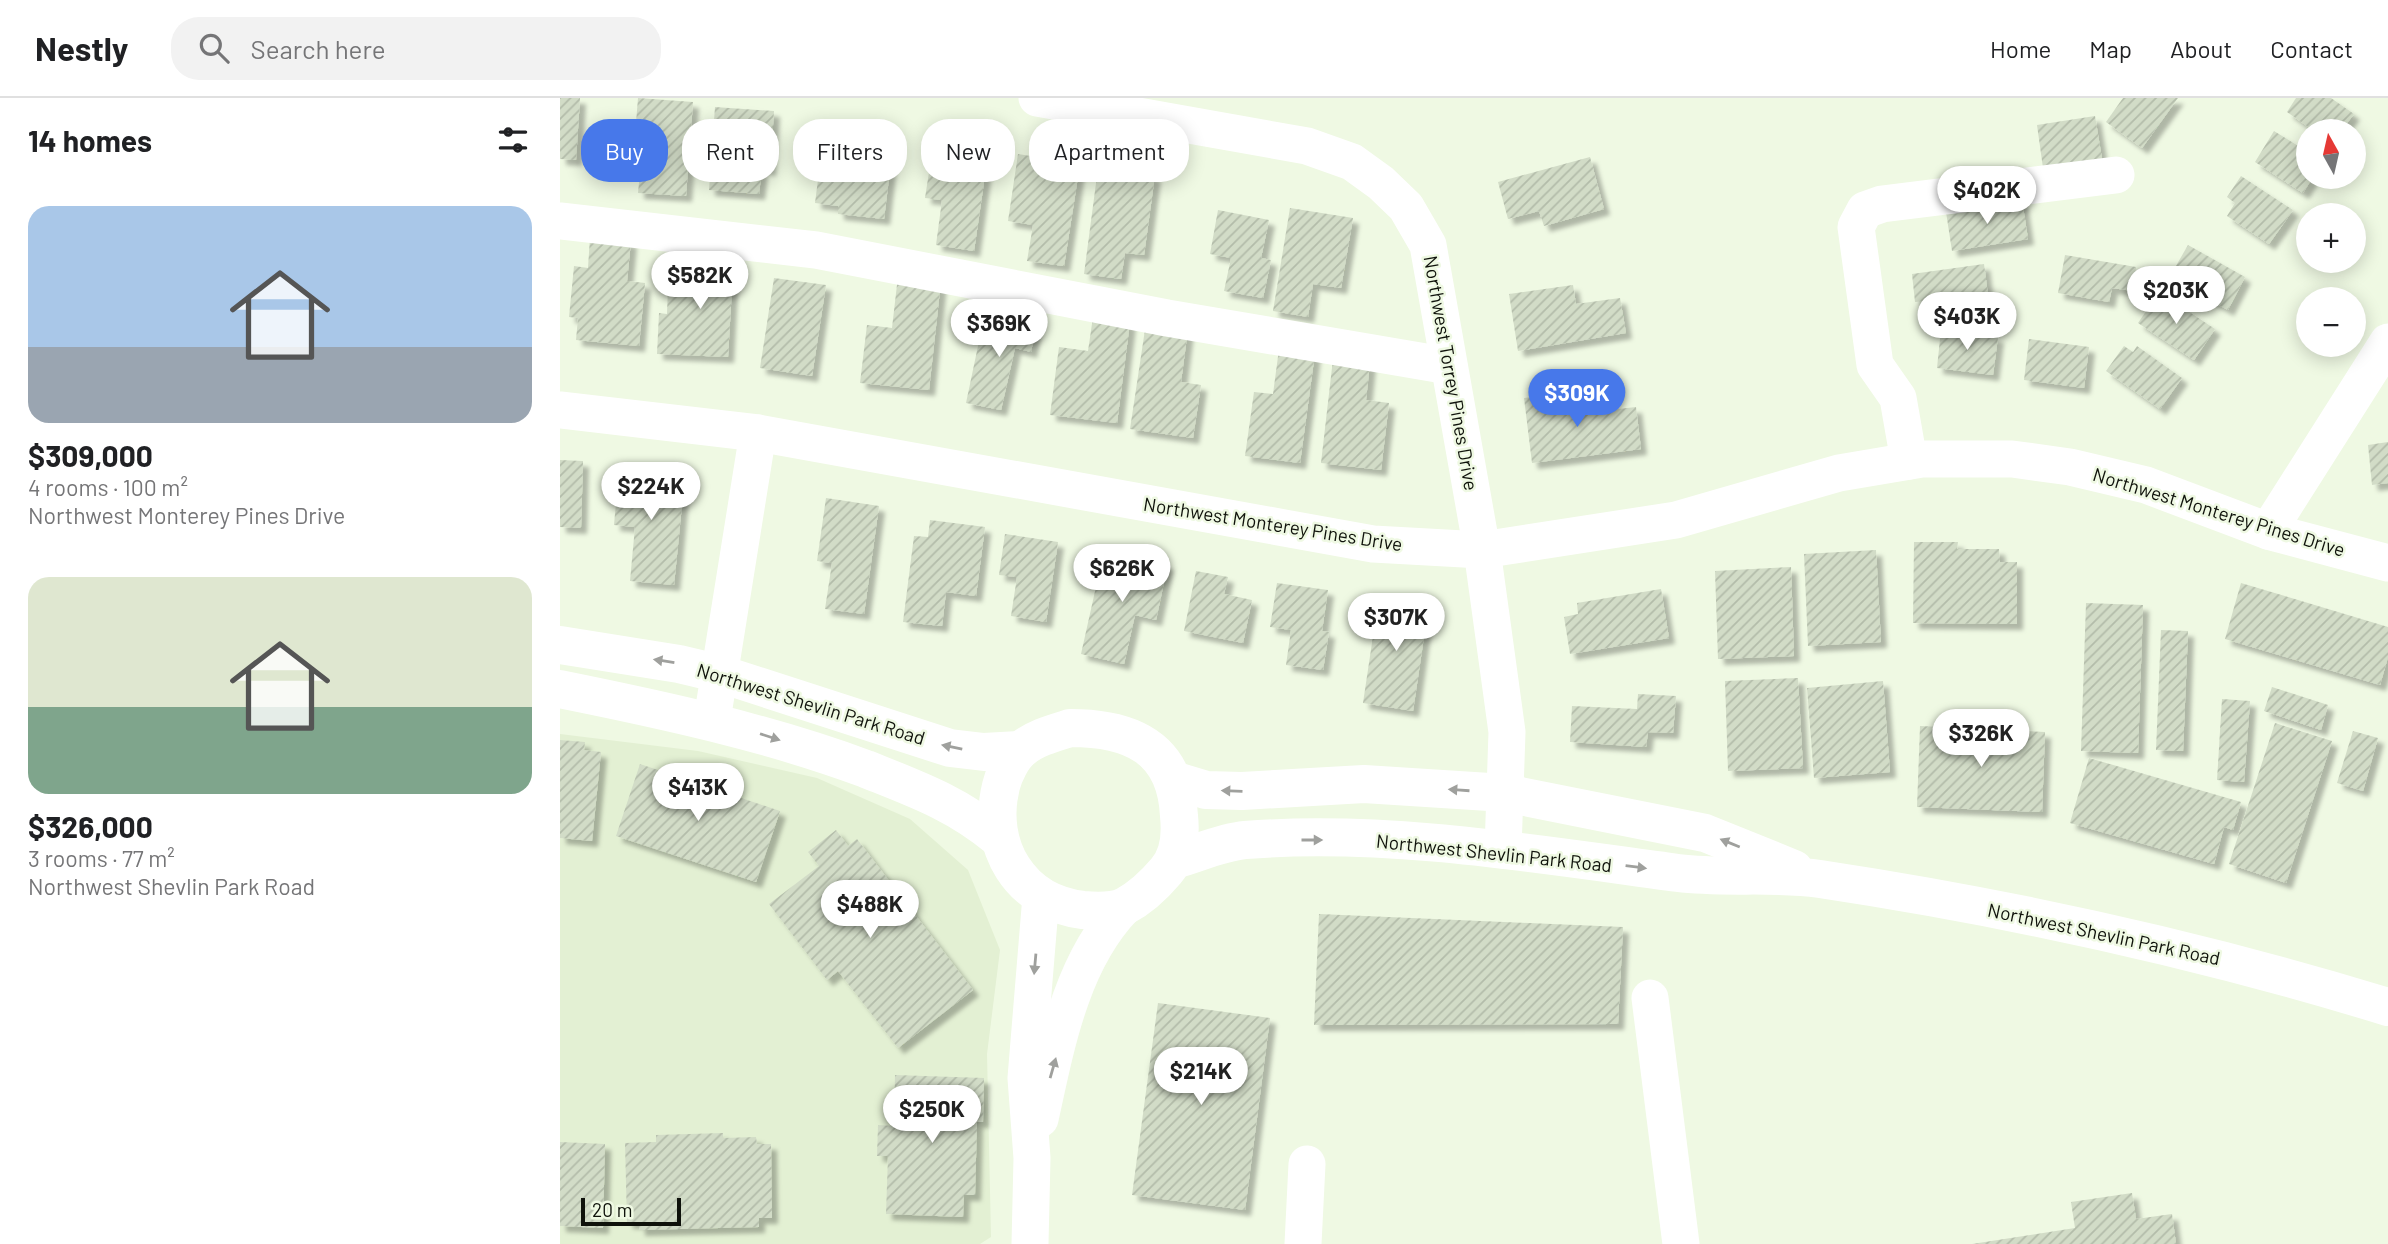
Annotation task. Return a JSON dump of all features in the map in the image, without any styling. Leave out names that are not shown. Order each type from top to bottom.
[{"type":"main road","name":"Northwest Shevlin Park Road","points":[[560,645],[679,664],[721,674],[950,747],[984,752],[1020,750]]},
{"type":"main road","points":[[560,689],[712,720],[832,757],[934,795],[968,813],[998,838],[1021,880],[1041,896],[1067,908],[1095,911],[1124,907],[1148,890],[1174,860],[1180,820],[1173,780],[1151,748],[1128,735],[1098,728],[1070,728],[1045,736],[1020,750],[1001,785],[996,804],[998,838]]},
{"type":"main road","name":"Northwest Shevlin Park Road","points":[[1173,780],[1206,789],[1242,791],[1364,785],[1505,793],[1705,833],[1816,878]]},
{"type":"main road","name":"Northwest Shevlin Park Road","points":[[1174,860],[1242,840],[1346,839],[1503,850],[1701,876],[1816,878],[2060,921],[2267,970],[2388,1007]]},
{"type":"street","name":"Northwest Torrey Pines Drive","points":[[1037,98],[1307,146],[1352,162],[1381,183],[1406,207],[1428,245],[1482,550],[1507,732],[1503,850]]},
{"type":"street","points":[[1909,461],[1898,398],[1874,365],[1856,227],[1865,211],[1882,204],[2116,175]]},
{"type":"street","points":[[560,221],[816,250],[1167,317],[1449,366]]},
{"type":"street","points":[[2268,531],[2388,342]]},
{"type":"street","name":"Northwest Monterey Pines Drive","points":[[560,411],[758,433],[1373,544],[1482,550],[1676,520],[1839,474],[1909,461],[2012,459],[2070,467],[2146,485],[2268,531],[2388,563]]},
{"type":"street","points":[[712,720],[758,433]]},
{"type":"street","points":[[1030,1244],[1032,1158],[1026,1078],[1041,896]]},
{"type":"street","points":[[1032,1158],[1050,1080],[1082,965],[1102,929],[1124,907]]},
{"type":"street","points":[[1650,998],[1681,1244]]},
{"type":"street","points":[[1303,1244],[1307,1164]]},
{"type":"shaded area","points":[[560,734],[698,751],[817,778],[910,819],[968,870],[1000,950],[987,1054],[991,1237],[980,1244],[560,1244]]},
{"type":"building","points":[[560,98],[580,98],[576,160],[560,159]]},
{"type":"building","points":[[638,98],[693,102],[692,119],[682,119],[682,182],[687,182],[686,196],[638,193],[639,182],[668,182],[668,119],[636,119]]},
{"type":"building","points":[[2123,98],[2178,98],[2142,148],[2106,122]]},
{"type":"building","points":[[2296,98],[2331,98],[2354,114],[2350,119],[2297,119],[2287,112]]},
{"type":"building","points":[[715,107],[774,111],[773,119],[714,119]]},
{"type":"building","points":[[2095,116],[2102,159],[2043,168],[2037,125]]},
{"type":"building","points":[[2274,131],[2296,145],[2296,188],[2255,162]]},
{"type":"building","points":[[1018,154],[1029,156],[1029,182],[1077,182],[1064,266],[1027,261],[1033,225],[1008,221]]},
{"type":"building","points":[[1590,157],[1604,209],[1544,226],[1539,211],[1508,219],[1498,182]]},
{"type":"building","points":[[2241,176],[2293,210],[2269,244],[2227,216],[2235,203],[2227,197]]},
{"type":"building","points":[[710,182],[760,182],[759,194],[709,190]]},
{"type":"building","points":[[818,182],[889,182],[884,219],[838,214],[838,206],[815,203]]},
{"type":"building","points":[[927,182],[984,182],[974,251],[936,245],[942,200],[925,198]]},
{"type":"building","points":[[1096,182],[1154,182],[1144,255],[1125,253],[1121,279],[1084,274]]},
{"type":"building","points":[[2022,200],[2028,239],[1952,251],[1946,212]]},
{"type":"building","points":[[1290,208],[1353,218],[1341,288],[1313,284],[1308,317],[1273,311]]},
{"type":"building","points":[[1218,210],[1269,220],[1261,258],[1271,260],[1263,298],[1224,291],[1231,258],[1210,254]]},
{"type":"building","points":[[590,237],[631,241],[627,281],[645,283],[639,346],[576,340],[578,318],[569,317],[574,266],[588,268]]},
{"type":"building","points":[[2188,245],[2245,277],[2228,310],[2169,278]]},
{"type":"building","points":[[697,251],[734,253],[728,357],[657,354],[659,313],[667,314],[668,285],[695,286]]},
{"type":"building","points":[[2065,255],[2136,267],[2133,291],[2112,288],[2109,302],[2058,293]]},
{"type":"building","points":[[1984,264],[1989,303],[1936,310],[1935,300],[1915,302],[1912,274]]},
{"type":"building","points":[[898,276],[941,281],[929,390],[860,383],[867,325],[892,328]]},
{"type":"building","points":[[774,278],[826,285],[812,376],[760,368]]},
{"type":"building","points":[[1573,285],[1576,304],[1620,298],[1626,333],[1518,351],[1509,294]]},
{"type":"building","points":[[2159,292],[2215,329],[2194,360],[2138,323]]},
{"type":"building","points":[[1007,311],[1038,317],[1031,352],[1015,348],[1001,410],[966,403],[982,327],[1002,331]]},
{"type":"building","points":[[1093,317],[1130,322],[1117,423],[1050,415],[1059,347],[1088,351]]},
{"type":"building","points":[[1146,323],[1188,329],[1181,382],[1201,385],[1193,438],[1130,429]]},
{"type":"building","points":[[1941,329],[1998,337],[1993,375],[1937,368]]},
{"type":"building","points":[[2029,339],[2089,347],[2084,388],[2024,380]]},
{"type":"building","points":[[2124,346],[2133,352],[2137,346],[2182,378],[2160,409],[2106,371]]},
{"type":"building","points":[[1279,349],[1315,353],[1300,463],[1245,456],[1254,392],[1273,394]]},
{"type":"building","points":[[1333,359],[1370,363],[1366,400],[1389,403],[1381,470],[1321,463]]},
{"type":"building","points":[[1580,391],[1583,413],[1636,407],[1641,449],[1532,463],[1524,398]]},
{"type":"building","points":[[2388,442],[2388,483],[2372,485],[2368,445]]},
{"type":"building","points":[[560,460],[583,461],[581,528],[560,527]]},
{"type":"building","points":[[619,469],[685,475],[674,585],[630,581],[635,527],[614,525]]},
{"type":"building","points":[[826,498],[879,506],[864,614],[825,609],[832,563],[817,561]]},
{"type":"building","points":[[930,520],[985,527],[976,596],[946,592],[942,626],[903,622],[914,536],[928,537]]},
{"type":"building","points":[[1005,534],[1058,542],[1046,622],[1011,616],[1017,577],[999,575]]},
{"type":"building","points":[[1914,542],[1958,542],[1957,549],[1999,549],[2000,562],[2017,562],[2017,624],[1913,623]]},
{"type":"building","points":[[1876,550],[1881,642],[1808,646],[1804,554]]},
{"type":"building","points":[[1104,551],[1168,564],[1156,620],[1135,615],[1124,664],[1081,654]]},
{"type":"building","points":[[1791,567],[1794,656],[1718,659],[1715,571]]},
{"type":"building","points":[[1196,571],[1228,577],[1224,594],[1252,600],[1243,643],[1184,631]]},
{"type":"building","points":[[1277,583],[1328,590],[1322,631],[1329,632],[1323,670],[1286,665],[1291,630],[1270,627]]},
{"type":"building","points":[[2241,583],[2388,627],[2388,657],[2380,685],[2225,639]]},
{"type":"building","points":[[1661,589],[1669,638],[1570,654],[1564,617],[1578,614],[1577,603]]},
{"type":"building","points":[[1379,596],[1429,603],[1413,711],[1363,703]]},
{"type":"building","points":[[2086,603],[2143,605],[2138,753],[2081,751]]},
{"type":"building","points":[[2161,630],[2188,631],[2183,751],[2156,750]]},
{"type":"building","points":[[1798,678],[1803,768],[1728,771],[1725,681]]},
{"type":"building","points":[[1883,681],[1890,772],[1814,778],[1807,688]]},
{"type":"building","points":[[2272,687],[2328,705],[2321,730],[2264,711]]},
{"type":"building","points":[[1638,694],[1676,696],[1673,733],[1648,732],[1646,747],[1570,742],[1572,706],[1637,709]]},
{"type":"building","points":[[2222,699],[2250,701],[2244,782],[2217,780]]},
{"type":"building","points":[[2275,723],[2332,741],[2286,883],[2229,864]]},
{"type":"building","points":[[1920,726],[2045,732],[2042,812],[1917,807]]},
{"type":"building","points":[[2353,731],[2378,738],[2363,791],[2337,783]]},
{"type":"building","points":[[560,740],[585,742],[584,750],[601,752],[592,841],[560,838]]},
{"type":"building","points":[[2089,758],[2241,802],[2233,830],[2224,827],[2214,864],[2070,823]]},
{"type":"building","points":[[640,764],[780,811],[756,882],[616,836]]},
{"type":"building","points":[[836,830],[848,846],[857,839],[973,990],[898,1048],[838,971],[827,980],[769,904],[819,866],[808,852]]},
{"type":"building","points":[[1319,914],[1623,927],[1618,1024],[1314,1025]]},
{"type":"building","points":[[1158,1003],[1270,1018],[1245,1210],[1132,1195]]},
{"type":"building","points":[[895,1075],[984,1078],[983,1122],[977,1122],[975,1195],[964,1195],[963,1217],[886,1214],[888,1156],[877,1156],[878,1125],[894,1126]]},
{"type":"building","points":[[723,1133],[723,1138],[756,1137],[757,1144],[771,1144],[772,1218],[759,1218],[759,1227],[639,1230],[639,1223],[627,1223],[625,1143],[656,1142],[656,1135]]},
{"type":"building","points":[[560,1142],[605,1144],[603,1228],[560,1226]]},
{"type":"building","points":[[2132,1193],[2136,1219],[2172,1214],[2176,1244],[1972,1244],[2075,1228],[2071,1202]]}]
